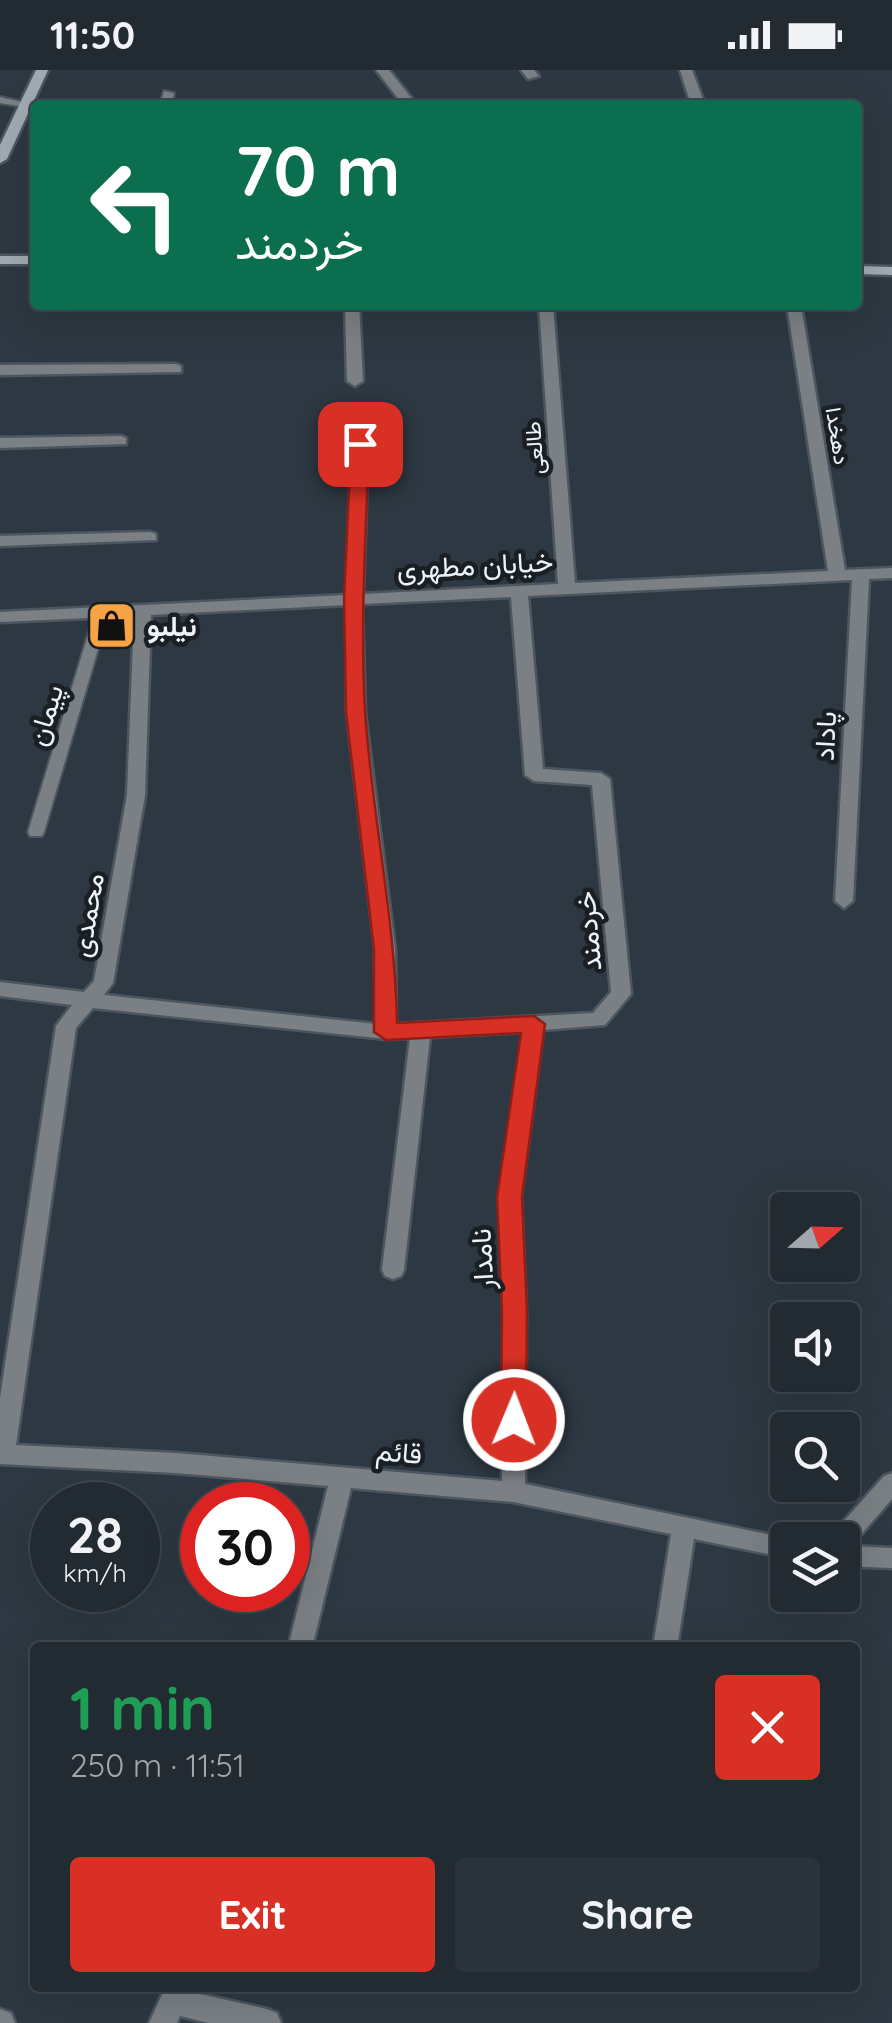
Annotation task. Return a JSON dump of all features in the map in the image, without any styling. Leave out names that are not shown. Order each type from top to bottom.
[{"type":"main road","points":[[0,159],[42,70]]},
{"type":"main road","points":[[0,260],[30,260]]},
{"type":"main road","points":[[862,270],[892,271]]},
{"type":"street","points":[[382,70],[406,100]]},
{"type":"street","points":[[686,70],[696,100]]},
{"type":"street","points":[[352,310],[355,381]]},
{"type":"street","name":"طالعی","points":[[546,310],[566,588]]},
{"type":"street","name":"دهخدا","points":[[795,310],[837,574]]},
{"type":"street","points":[[0,370],[176,370]]},
{"type":"street","points":[[0,443],[120,442]]},
{"type":"street","points":[[360,444],[354,599],[356,712],[385,949],[386,1032]]},
{"type":"street","points":[[0,541],[150,537]]},
{"type":"street","name":"خیابان مطهری","points":[[0,617],[892,573]]},
{"type":"street","name":"پاداد","points":[[844,900],[861,574]]},
{"type":"street","name":"خردمند","points":[[0,988],[386,1032],[598,1020],[621,994],[601,779],[534,774],[519,590]]},
{"type":"street","name":"محمدی","points":[[2,1454],[66,1026],[103,983],[136,794],[144,609]]},
{"type":"street","name":"نامدار","points":[[513,1492],[515,1312],[510,1197],[534,1024]]},
{"type":"street","points":[[393,1270],[421,1032]]},
{"type":"street","name":"قائم","points":[[2,1454],[513,1492],[770,1544]]},
{"type":"street","points":[[301,1642],[342,1477]]},
{"type":"street","points":[[857,1522],[892,1483]]},
{"type":"street","points":[[666,1642],[684,1527]]},
{"type":"street","points":[[860,1557],[892,1558]]},
{"type":"street","points":[[172,2004],[267,2023]]},
{"type":"lane","points":[[0,100],[25,104]]},
{"type":"lane","name":"پیمان","points":[[36,832],[102,612]]},
{"type":"place","name":"نیلبو","points":[[112,626]]},
{"type":"route","points":[[360,444],[354,599],[356,712],[385,949],[386,1032],[534,1024],[510,1197],[514,1420]]}]
